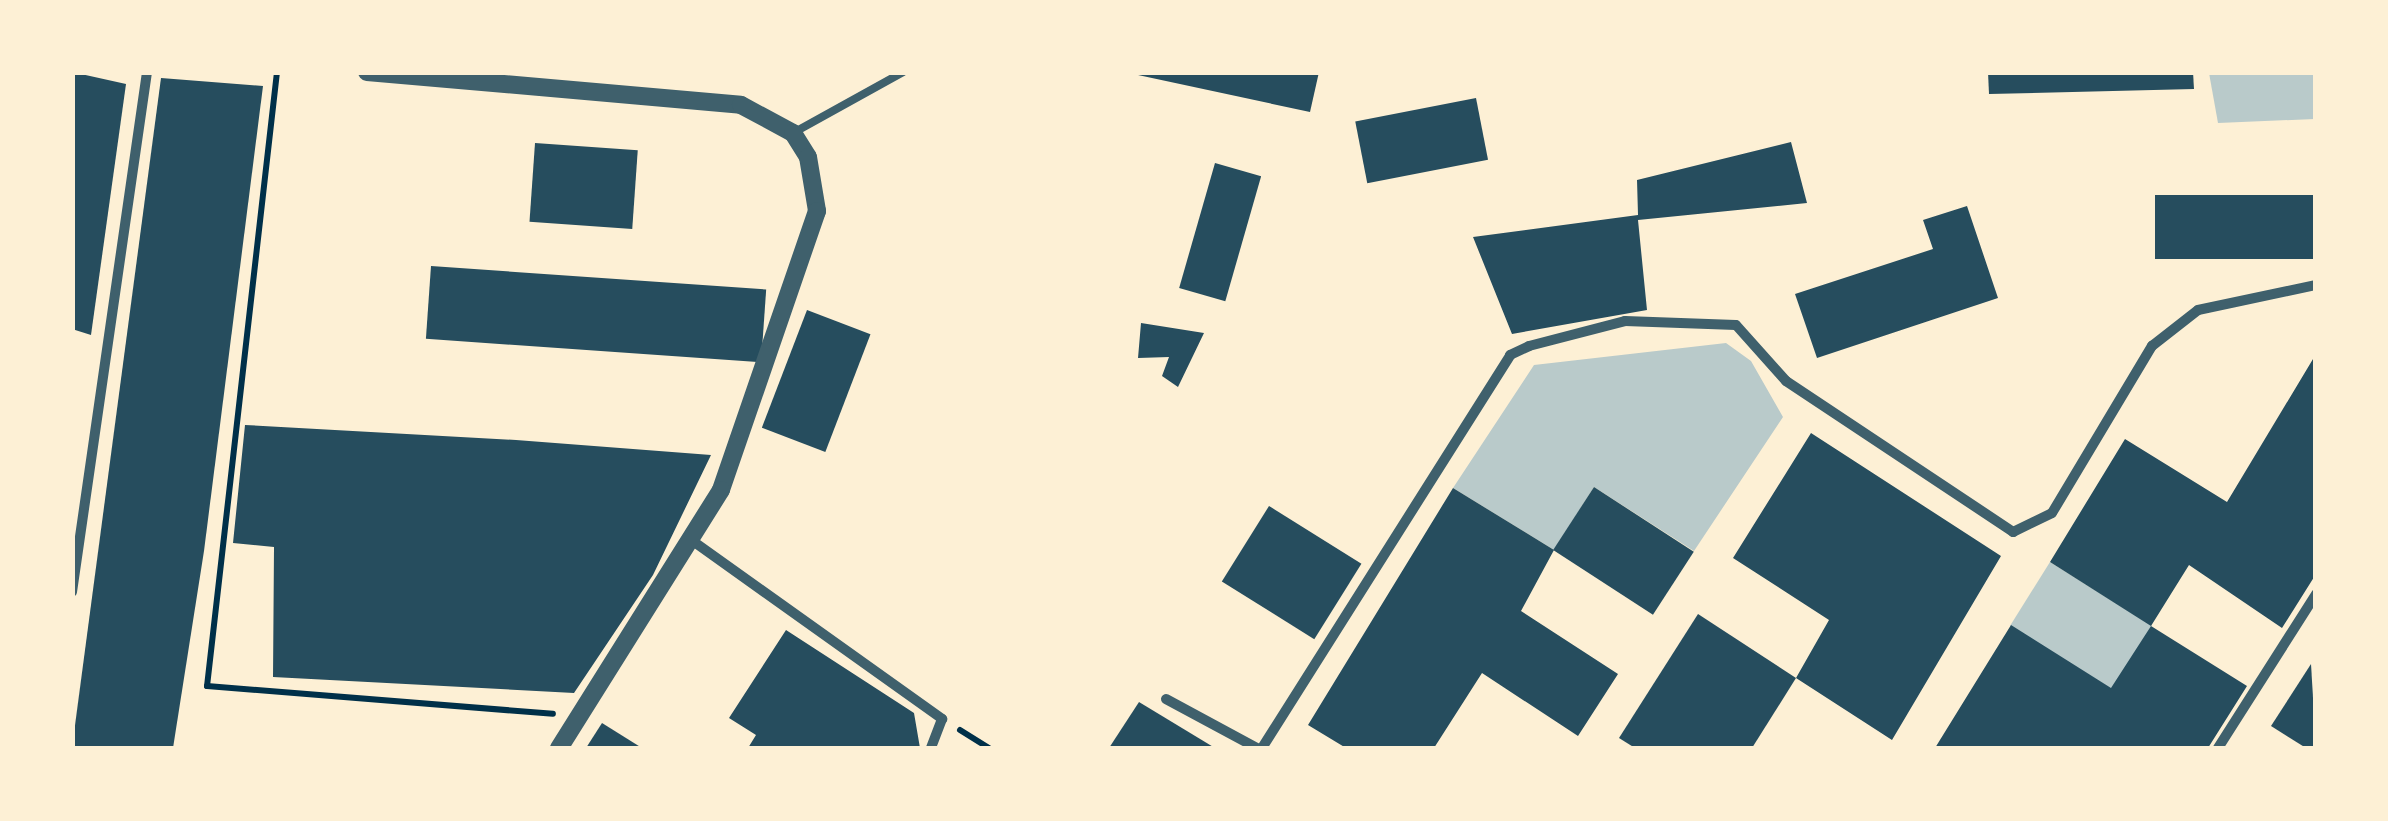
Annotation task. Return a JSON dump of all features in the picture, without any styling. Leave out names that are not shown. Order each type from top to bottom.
[{"type":"street","points":[[72,592],[147,72]]},
{"type":"street","points":[[368,72],[741,104],[769,115],[793,133],[808,158],[817,210],[721,490],[559,748]]},
{"type":"street","points":[[1166,699],[1260,748],[1510,356],[1528,346],[1624,321],[1736,325],[1786,381],[2013,532],[2052,513],[2152,346],[2198,310],[2316,286]]},
{"type":"street","points":[[690,539],[942,718],[931,748]]},
{"type":"street","points":[[2218,748],[2316,594]]},
{"type":"lane","points":[[793,133],[903,72]]},
{"type":"path","points":[[277,72],[206,686],[580,716]]},
{"type":"path","points":[[942,718],[989,748]]},
{"type":"shaded area","points":[[2209,73],[2315,73],[2315,119],[2218,123]]},
{"type":"shaded area","points":[[1726,343],[1751,361],[1783,417],[1694,551],[1594,487],[1554,550],[1453,488],[1534,365]]},
{"type":"shaded area","points":[[2050,562],[2152,626],[2112,689],[2010,626]]},
{"type":"building","points":[[72,72],[126,84],[91,335],[72,329]]},
{"type":"building","points":[[1124,72],[1319,72],[1310,112]]},
{"type":"building","points":[[1988,72],[2193,72],[2194,89],[1989,94]]},
{"type":"building","points":[[161,78],[263,86],[204,551],[173,748],[72,748]]},
{"type":"building","points":[[1476,98],[1488,160],[1367,183],[1355,121]]},
{"type":"building","points":[[1791,142],[1807,203],[1638,220],[1647,310],[1512,334],[1473,237],[1638,215],[1637,180]]},
{"type":"building","points":[[535,143],[638,150],[632,229],[529,222]]},
{"type":"building","points":[[1215,163],[1261,176],[1225,301],[1179,288]]},
{"type":"building","points":[[2155,195],[2316,195],[2316,259],[2155,259]]},
{"type":"building","points":[[1967,206],[1998,298],[1817,358],[1795,294],[1933,249],[1923,220]]},
{"type":"building","points":[[431,266],[766,289],[761,362],[426,339]]},
{"type":"building","points":[[807,310],[870,334],[825,452],[762,428]]},
{"type":"building","points":[[1141,323],[1204,333],[1178,387],[1162,376],[1169,357],[1138,358]]},
{"type":"building","points":[[2316,354],[2316,574],[2282,628],[2189,565],[2151,626],[2050,562],[2125,439],[2227,502]]},
{"type":"building","points":[[245,425],[711,455],[653,575],[574,693],[273,677],[274,547],[233,543]]},
{"type":"building","points":[[1811,433],[2001,556],[1892,740],[1796,678],[1829,620],[1733,558]]},
{"type":"building","points":[[1594,487],[1694,552],[1653,615],[1553,550]]},
{"type":"building","points":[[1453,488],[1554,550],[1521,611],[1618,674],[1578,736],[1482,673],[1434,748],[1346,748],[1308,725]]},
{"type":"building","points":[[1269,506],[1361,564],[1314,639],[1222,581]]},
{"type":"building","points":[[1698,614],[1796,678],[1752,748],[1635,748],[1619,738]]},
{"type":"building","points":[[2011,625],[2111,688],[2151,626],[2247,686],[2208,748],[1935,748]]},
{"type":"building","points":[[786,630],[914,713],[920,748],[748,748],[756,735],[729,718]]},
{"type":"building","points":[[2311,664],[2316,748],[2306,748],[2271,726]]},
{"type":"building","points":[[1139,702],[1215,748],[1109,748]]},
{"type":"building","points":[[602,723],[642,748],[586,748]]}]
